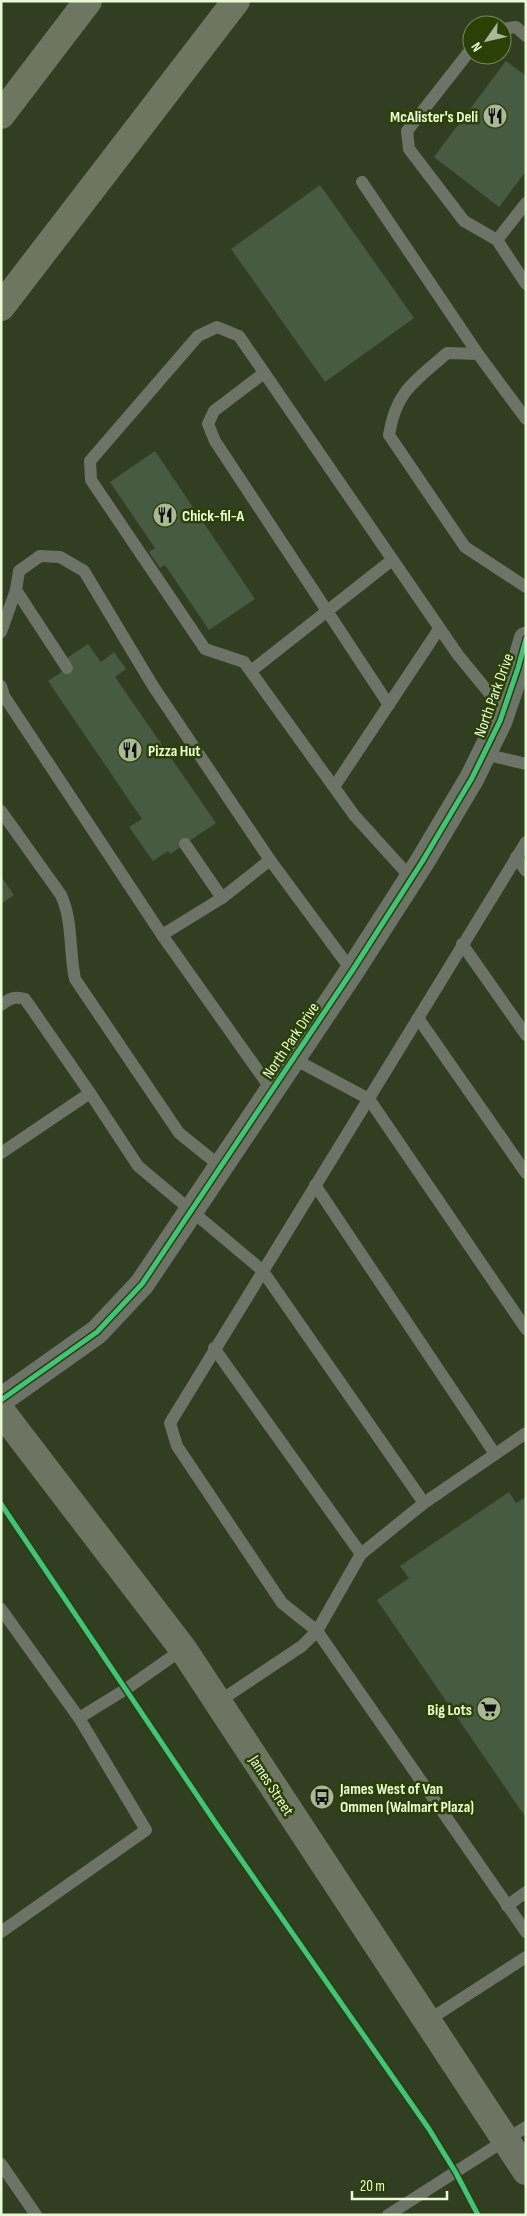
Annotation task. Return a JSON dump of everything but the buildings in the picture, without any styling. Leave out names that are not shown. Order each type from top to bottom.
[{"type":"highway","points":[[1,114],[88,1]]},
{"type":"highway","points":[[1,307],[236,1]]},
{"type":"street","name":"North Park Drive","points":[[1,1400],[97,1332],[118,1312],[142,1284],[352,971],[472,778],[503,710],[526,639]]},
{"type":"street","name":"James Street","points":[[1,1411],[183,1649],[427,2020],[516,2134],[526,2171]]},
{"type":"lane","points":[[512,27],[516,27],[526,36]]},
{"type":"lane","points":[[462,61],[407,131],[409,149],[464,221],[497,240],[526,284]]},
{"type":"lane","points":[[362,182],[478,354],[526,419]]},
{"type":"lane","points":[[497,240],[526,203]]},
{"type":"lane","points":[[411,878],[354,815],[244,662],[205,649],[91,480],[90,460],[198,336],[217,327],[239,336],[439,629],[503,710]]},
{"type":"lane","points":[[478,354],[447,353],[403,392],[391,417],[388,435],[465,547],[526,587]]},
{"type":"lane","points":[[264,373],[214,411],[208,424],[215,441],[389,705]]},
{"type":"lane","points":[[1,632],[16,590],[19,571],[40,556],[60,557],[84,571],[153,686],[270,860],[352,971]]},
{"type":"lane","points":[[251,671],[392,560]]},
{"type":"lane","points":[[16,590],[67,668]]},
{"type":"lane","points":[[334,788],[439,629]]},
{"type":"lane","points":[[1,686],[4,696],[162,935],[272,1089]]},
{"type":"lane","points":[[484,754],[526,764]]},
{"type":"lane","points":[[1,811],[61,895],[67,909],[75,979],[179,1133],[220,1166]]},
{"type":"lane","points":[[526,842],[214,1348],[170,1423],[177,1446],[282,1603],[317,1631],[526,1932]]},
{"type":"lane","points":[[185,844],[222,898]]},
{"type":"lane","points":[[516,857],[526,871]]},
{"type":"lane","points":[[162,935],[222,898],[270,860]]},
{"type":"lane","points":[[462,944],[526,1034]]},
{"type":"lane","points":[[1,1004],[10,998],[25,999],[138,1166],[262,1270],[424,1503]]},
{"type":"lane","points":[[418,1018],[526,1174]]},
{"type":"lane","points":[[292,1058],[368,1099],[526,1329]]},
{"type":"lane","points":[[1,1153],[90,1093]]},
{"type":"lane","points":[[315,1185],[495,1454]]},
{"type":"lane","points":[[214,1348],[361,1554]]},
{"type":"lane","points":[[218,1702],[302,1646],[317,1631],[361,1554],[424,1503],[526,1433]]},
{"type":"lane","points":[[1,1609],[79,1718],[146,1830],[1,1932]]},
{"type":"lane","points":[[79,1718],[126,1689],[183,1649]]},
{"type":"lane","points":[[507,1906],[526,1892]]},
{"type":"lane","points":[[427,2020],[526,1957]]},
{"type":"lane","points":[[388,2215],[516,2134]]},
{"type":"lane","points":[[1,2164],[36,2215]]},
{"type":"cycle path","points":[[1,1400],[97,1332],[142,1284],[352,971],[422,862],[472,778],[500,721],[526,639]]},
{"type":"cycle path","points":[[1,1504],[217,1825],[429,2129],[456,2173],[478,2215]]},
{"type":"place","name":"McAlister's Deli","points":[[495,116]]},
{"type":"place","name":"Chick-fil-A","points":[[165,515]]},
{"type":"place","name":"Pizza Hut","points":[[130,750]]},
{"type":"place","name":"Big Lots","points":[[489,1709]]},
{"type":"place","name":"James West of Van Ommen (Walmart Plaza)","points":[[322,1797]]}]
